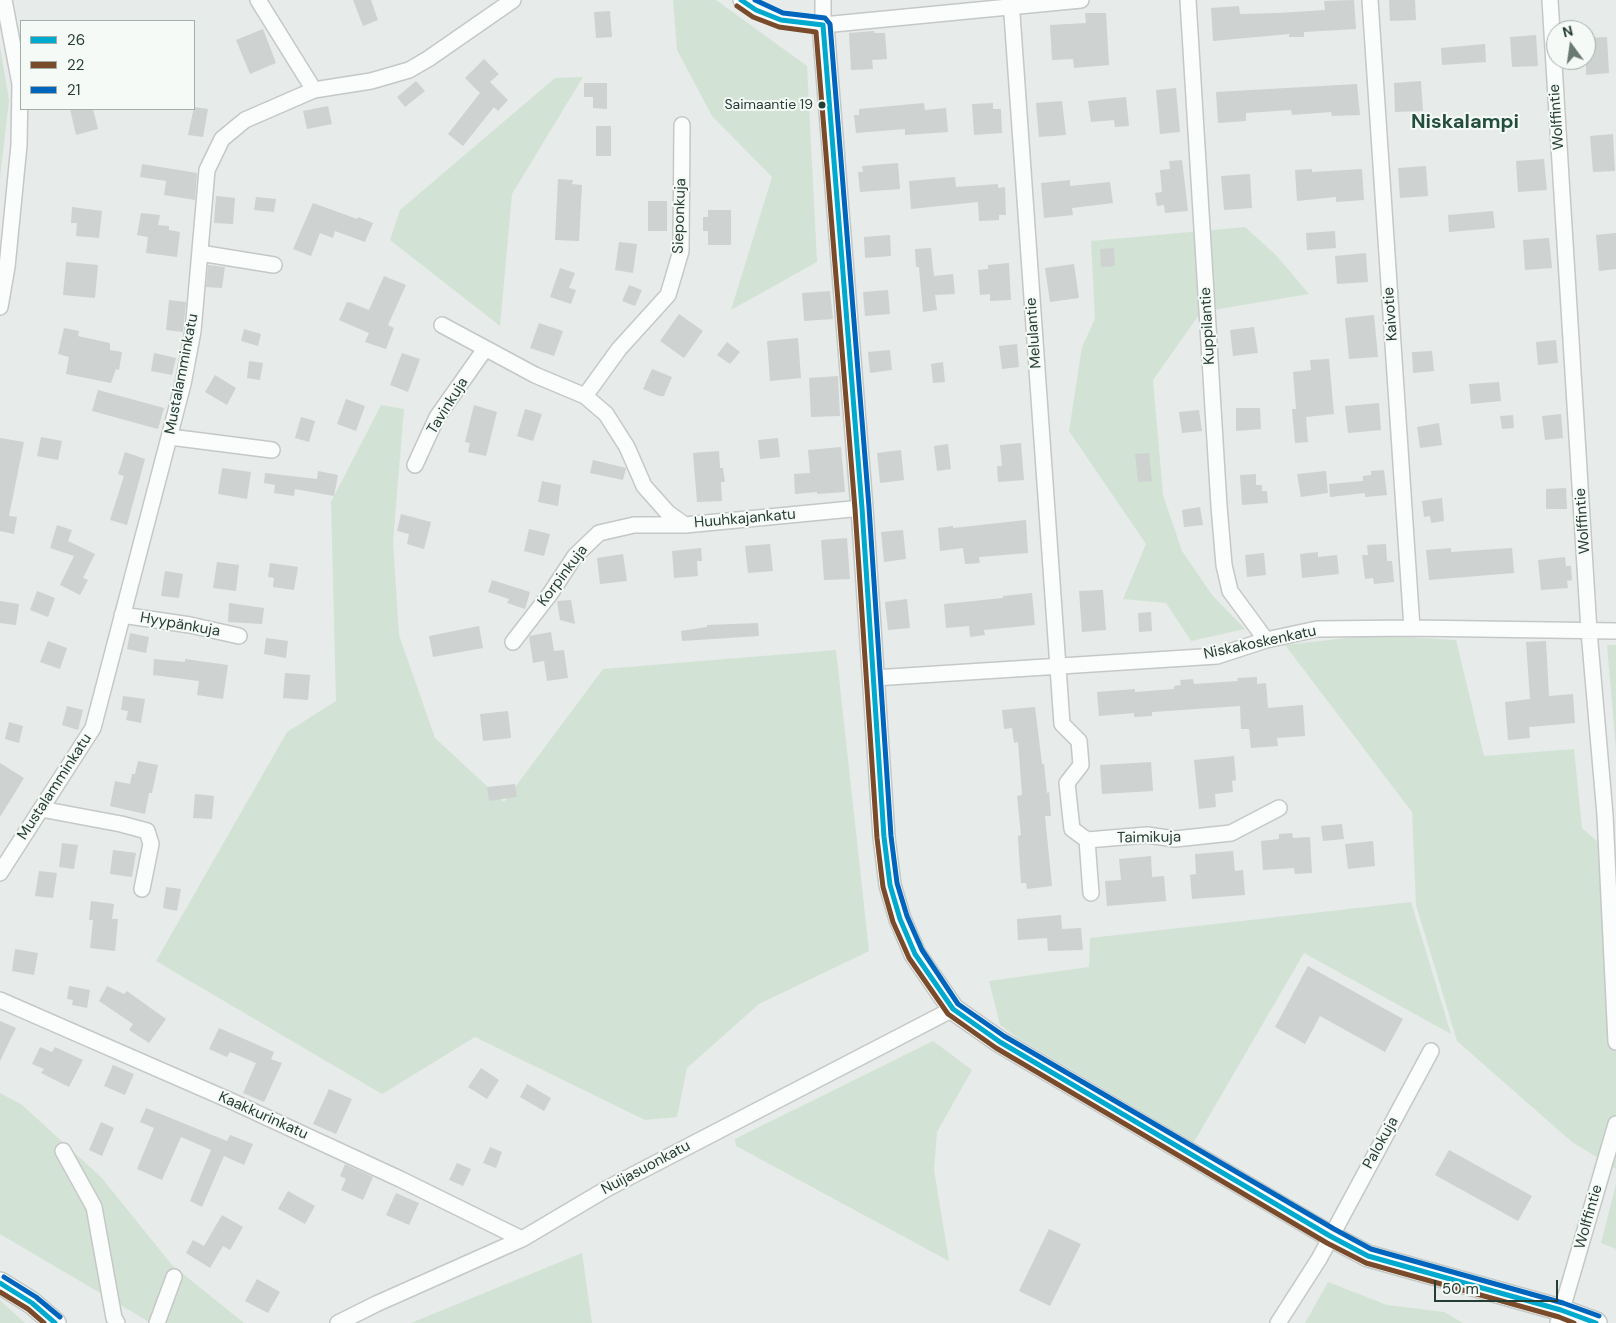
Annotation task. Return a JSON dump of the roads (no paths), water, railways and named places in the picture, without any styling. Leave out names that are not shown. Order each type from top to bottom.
[{"type":"street","points":[[0,307],[7,267],[20,128],[20,84],[4,0]]},
{"type":"street","points":[[258,0],[314,90]]},
{"type":"street","name":"Mustalamminkatu","points":[[0,873],[93,728],[183,384],[193,331],[207,170],[222,139],[245,120],[314,90],[370,81],[408,70],[428,59],[513,0]]},
{"type":"street","points":[[741,0],[756,10],[781,20],[824,25],[1011,3],[1081,0]]},
{"type":"street","points":[[823,0],[862,508],[884,837],[890,885],[900,920],[915,954],[953,1008],[1000,1042],[1330,1236],[1368,1256],[1559,1317],[1596,1323]]},
{"type":"street","name":"Kuppilantie","points":[[1188,0],[1224,566],[1230,591],[1266,640]]},
{"type":"street","name":"Kaivotie","points":[[1370,0],[1412,628]]},
{"type":"street","name":"Wolffintie","points":[[1550,0],[1590,631],[1605,815],[1616,1042]]},
{"type":"street","name":"Melulantie","points":[[1011,3],[1057,666]]},
{"type":"street","name":"Sieponkuja","points":[[585,396],[618,349],[668,295],[681,251],[682,125]]},
{"type":"street","points":[[200,254],[274,265]]},
{"type":"street","name":"Huuhkajankatu","points":[[442,325],[535,375],[585,396],[606,414],[627,447],[644,486],[668,513],[685,525],[862,508]]},
{"type":"street","name":"Tavinkuja","points":[[415,465],[437,417],[485,349]]},
{"type":"street","points":[[170,437],[272,450]]},
{"type":"street","name":"Korpinkuja","points":[[513,642],[550,594],[575,556],[598,533],[634,525],[685,525]]},
{"type":"street","name":"Hyypänkuja","points":[[122,615],[190,625],[238,636]]},
{"type":"street","name":"Niskakoskenkatu","points":[[874,678],[1217,656],[1266,640],[1317,629],[1412,628],[1616,631]]},
{"type":"street","points":[[1057,666],[1062,724],[1079,741],[1081,765],[1067,783],[1072,829],[1087,840],[1091,893]]},
{"type":"street","name":"Taimikuja","points":[[1087,840],[1147,835],[1175,839],[1231,833],[1279,808]]},
{"type":"street","points":[[41,809],[121,824],[147,831],[151,844],[142,889]]},
{"type":"street","name":"Kaakkurinkatu","points":[[0,1000],[229,1100],[364,1162],[522,1239]]},
{"type":"street","name":"Nuijasuonkatu","points":[[338,1323],[376,1304],[522,1239],[608,1188],[953,1008]]},
{"type":"street","name":"Palokuja","points":[[1278,1323],[1319,1259],[1431,1051]]},
{"type":"street","name":"Wolffintie","points":[[1559,1317],[1616,1124]]},
{"type":"street","points":[[63,1151],[94,1207],[114,1318],[117,1323]]},
{"type":"street","points":[[157,1323],[174,1277]]},
{"type":"street","points":[[0,1283],[32,1303],[55,1323]]},
{"type":"place","name":"Saimaantie 19","points":[[822,105]]},
{"type":"district","name":"Niskalampi","points":[[1465,123]]}]
